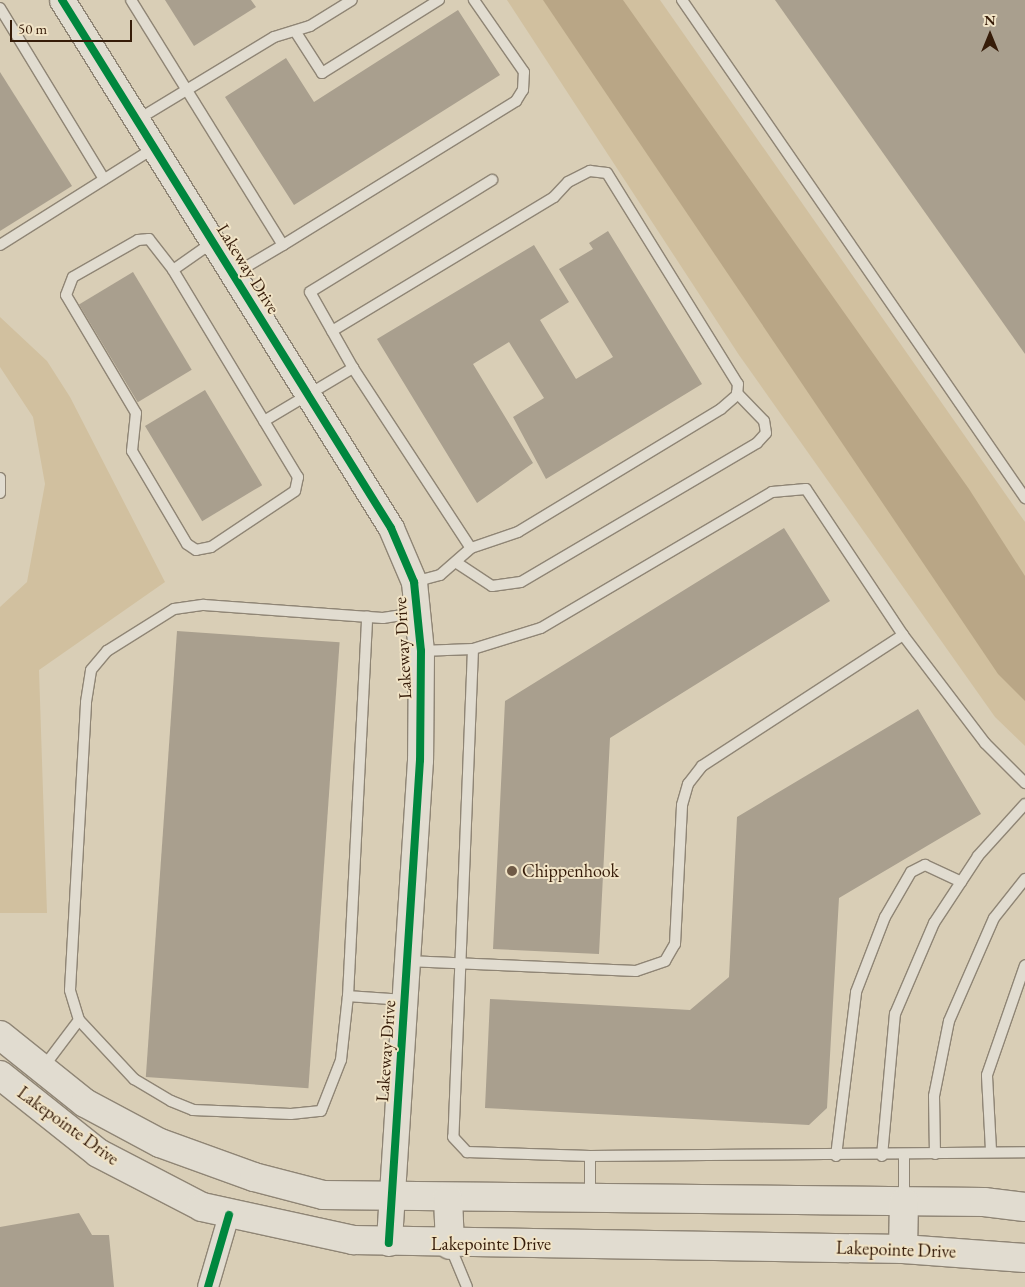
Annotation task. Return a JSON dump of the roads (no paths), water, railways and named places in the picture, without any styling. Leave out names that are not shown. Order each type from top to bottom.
[{"type":"main road","name":"Lakepointe Drive","points":[[0,1035],[41,1070],[85,1103],[160,1143],[209,1163],[323,1194],[590,1200],[904,1202],[1025,1207]]},
{"type":"main road","name":"Lakepointe Drive","points":[[0,1075],[98,1153],[202,1207],[229,1215],[389,1243],[903,1249],[1025,1258]]},
{"type":"main road","points":[[448,1198],[450,1245]]},
{"type":"main road","points":[[903,1249],[904,1202]]},
{"type":"street","name":"Lakeway Drive","points":[[62,0],[391,528],[414,582],[421,651],[420,760],[390,1197],[389,1243]]},
{"type":"street","points":[[208,1287],[229,1215]]},
{"type":"lane","points":[[132,0],[283,245]]},
{"type":"lane","points":[[137,120],[274,37],[295,31],[352,0]]},
{"type":"lane","points":[[295,31],[322,73],[439,0]]},
{"type":"lane","points":[[234,274],[516,101],[523,90],[524,72],[474,0]]},
{"type":"lane","points":[[682,0],[1025,498]]},
{"type":"lane","points":[[0,8],[104,179]]},
{"type":"lane","points":[[0,245],[154,147]]},
{"type":"lane","points":[[332,331],[554,198],[568,182],[590,171],[607,173],[738,384],[737,393],[722,409],[518,532],[471,548],[457,563],[440,575],[414,582]]},
{"type":"lane","points":[[471,548],[353,368],[310,292],[492,180]]},
{"type":"lane","points":[[149,239],[173,270],[298,477],[295,491],[211,547],[196,550],[187,544],[132,452],[136,413],[66,295],[73,277],[138,240],[149,239]]},
{"type":"lane","points":[[173,270],[214,242]]},
{"type":"lane","points":[[264,421],[308,393],[353,368]]},
{"type":"lane","points":[[457,563],[492,586],[521,582],[757,443],[766,433],[764,421],[737,393]]},
{"type":"lane","points":[[0,478],[0,493]]},
{"type":"lane","points":[[421,651],[473,649],[542,628],[772,492],[789,487],[806,488],[903,635],[985,743],[1025,783]]},
{"type":"lane","points":[[367,616],[348,996],[333,1088],[321,1111],[292,1114],[194,1110],[171,1101],[134,1079],[79,1020],[70,990],[91,670],[107,651],[174,609],[204,605],[367,616],[417,613]]},
{"type":"lane","points":[[407,961],[636,971],[665,961],[675,944],[682,805],[688,784],[702,766],[903,635]]},
{"type":"lane","points":[[473,649],[458,963],[453,1137],[467,1152],[590,1156],[904,1156],[991,1150],[1025,1152]]},
{"type":"lane","points":[[882,1156],[895,1014],[934,923],[960,882],[1025,804]]},
{"type":"lane","points":[[836,1156],[856,992],[885,917],[911,872],[926,864],[960,882]]},
{"type":"lane","points":[[935,1154],[934,1096],[949,1021],[994,918],[1025,879]]},
{"type":"lane","points":[[991,1150],[986,1075],[1025,965]]},
{"type":"lane","points":[[348,996],[404,1000]]},
{"type":"lane","points":[[41,1070],[79,1020]]},
{"type":"lane","points":[[590,1156],[590,1200]]},
{"type":"lane","points":[[904,1156],[904,1202]]},
{"type":"lane","points":[[450,1245],[468,1287]]},
{"type":"place","name":"Chippenhook","points":[[512,871]]}]
